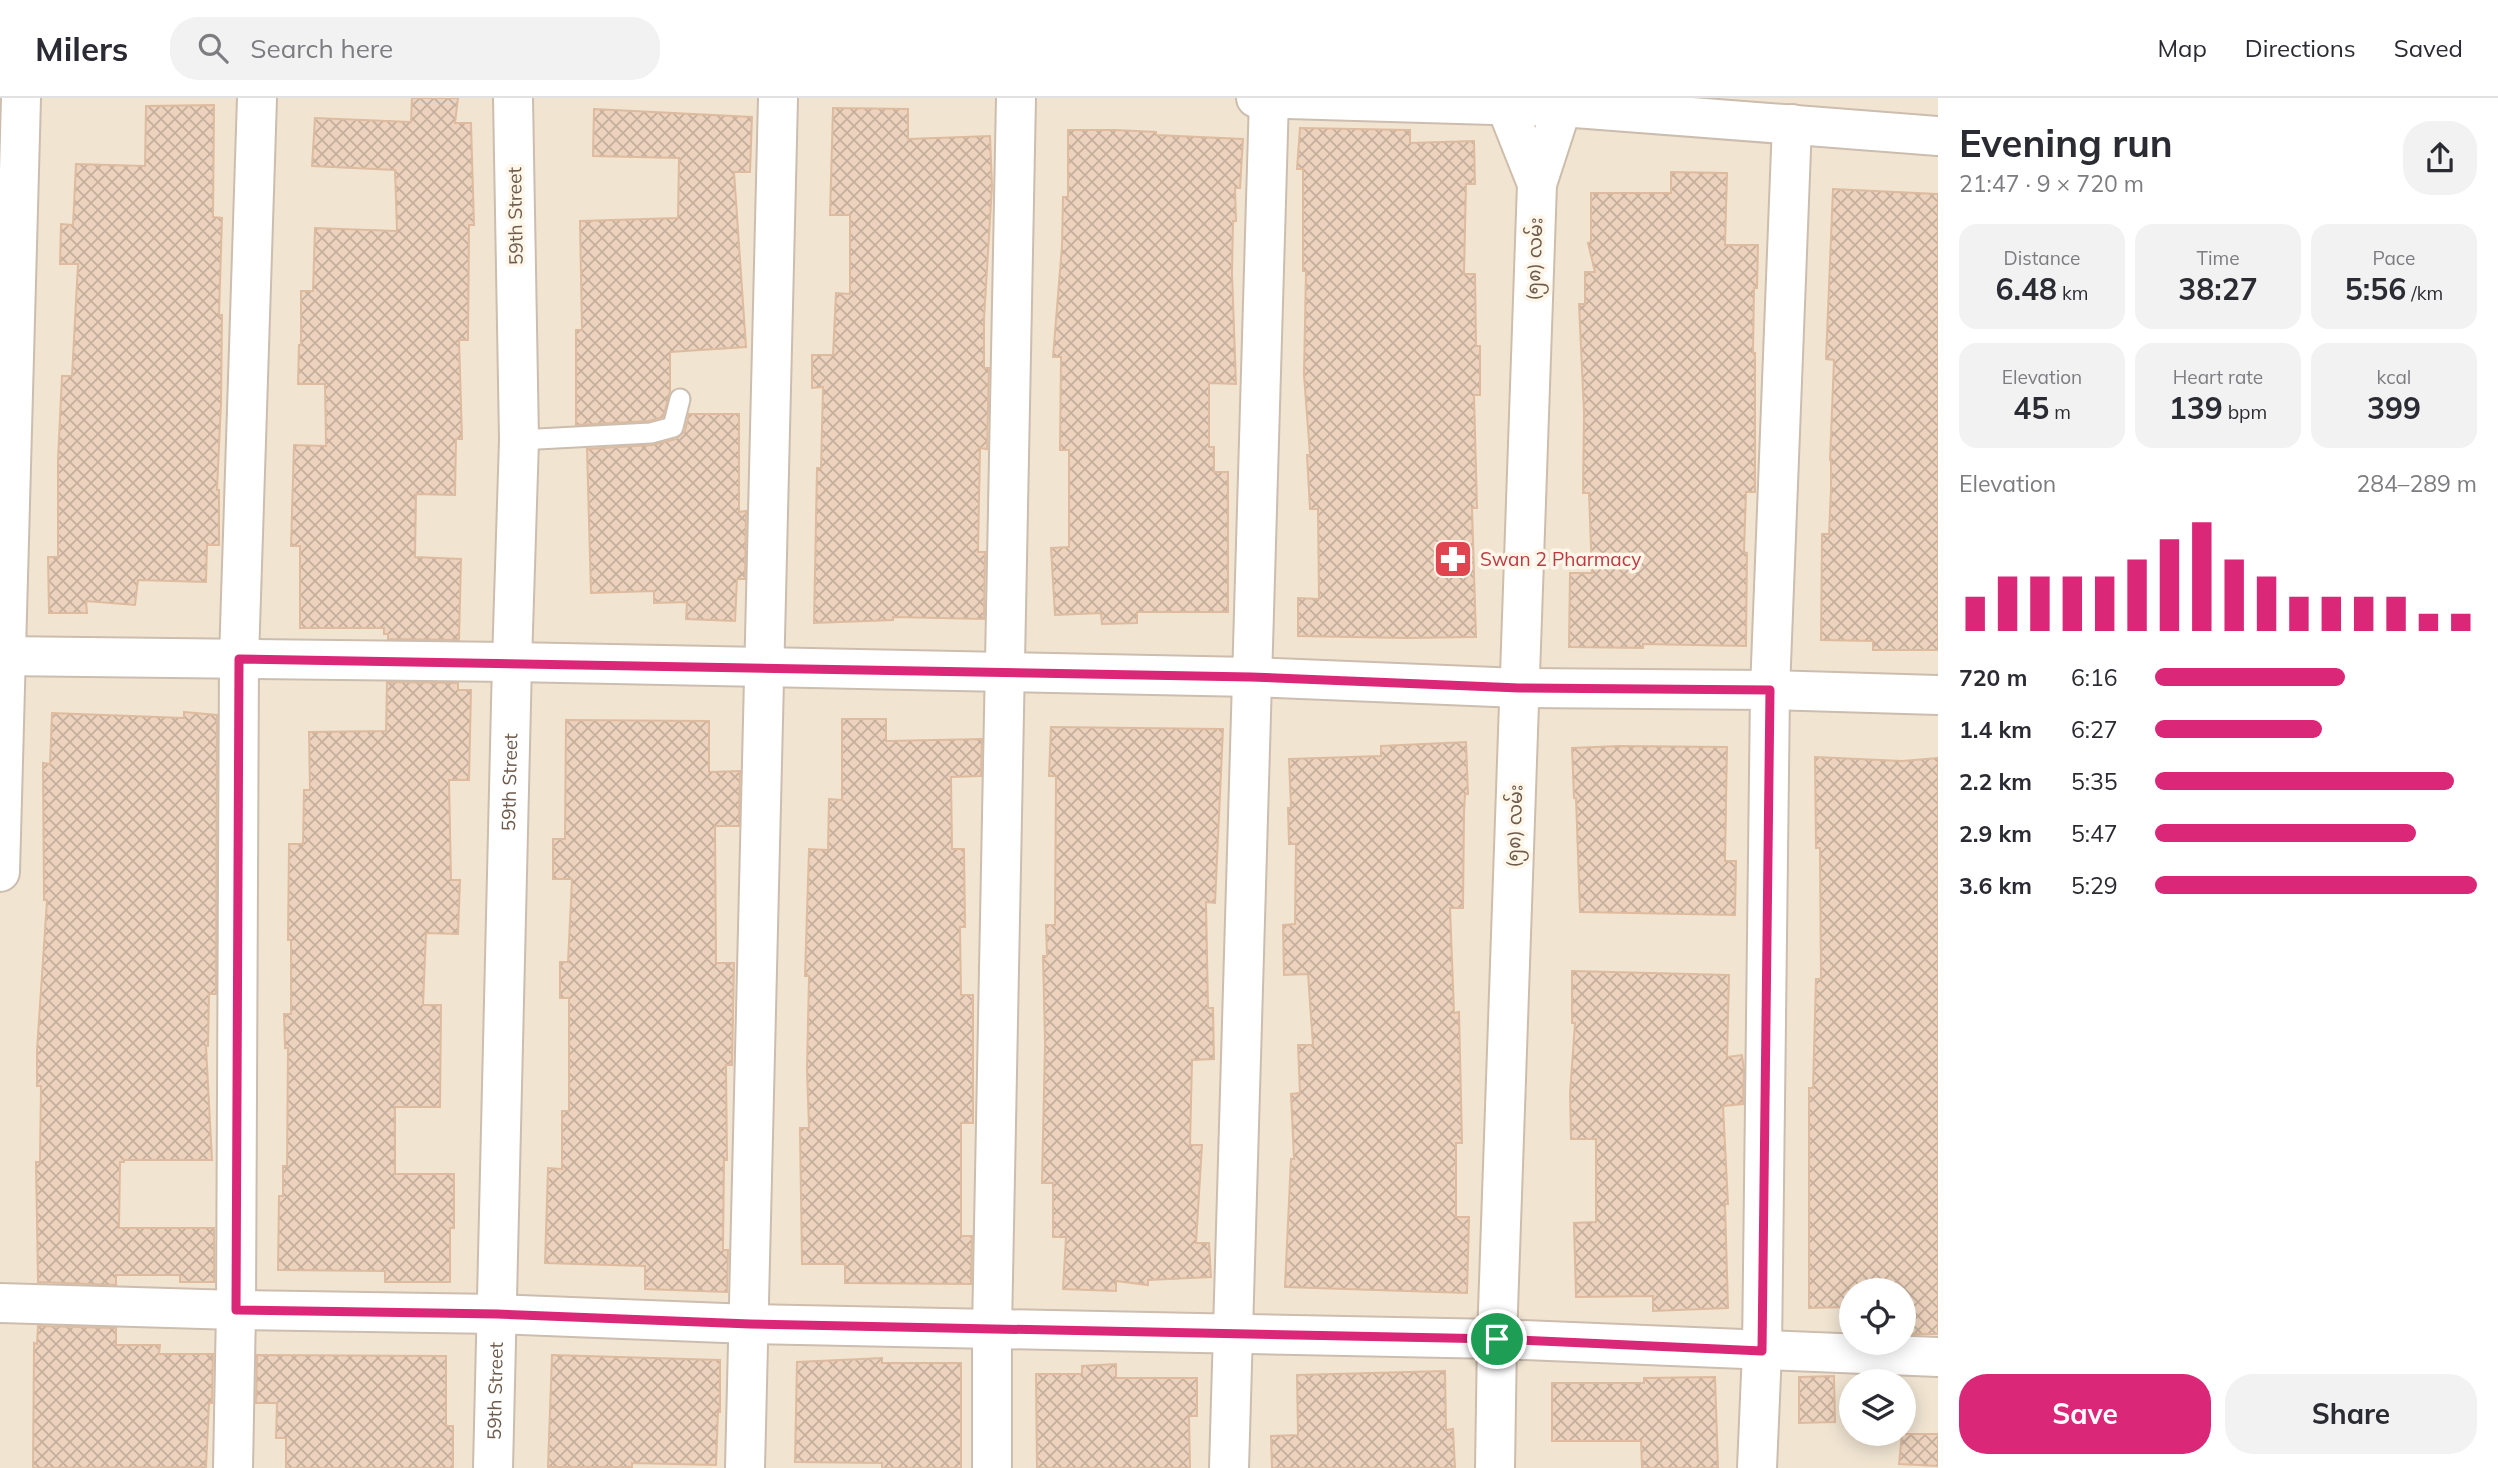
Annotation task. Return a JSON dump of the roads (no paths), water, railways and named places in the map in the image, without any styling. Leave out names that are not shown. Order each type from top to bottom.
[{"type":"street","points":[[0,872],[3,656],[21,98]]},
{"type":"street","points":[[233,1468],[239,659],[257,98]]},
{"type":"street","name":"59th Street","points":[[493,1468],[519,440],[513,98]]},
{"type":"street","points":[[745,1468],[778,98]]},
{"type":"street","points":[[992,1468],[992,1329],[1016,98]]},
{"type":"street","points":[[1256,98],[1563,103],[1938,136]]},
{"type":"street","points":[[1229,1468],[1269,98]]},
{"type":"street","points":[[1506,102],[1536,184]]},
{"type":"street","points":[[1536,184],[1563,103]]},
{"type":"street","points":[[1758,1468],[1762,1351],[1770,690],[1792,124]]},
{"type":"street","name":"(၅၈) လမ်း","points":[[1495,1468],[1497,1339],[1536,184]]},
{"type":"street","points":[[3,656],[766,667],[1251,677],[1519,688],[1770,690],[1938,695]]},
{"type":"street","points":[[0,1303],[497,1314],[750,1324],[1497,1339],[1938,1357]]},
{"type":"lane","points":[[519,440],[651,433],[673,427],[680,399]]},
{"type":"place","name":"Swan 2 Pharmacy","points":[[1453,559]]}]
